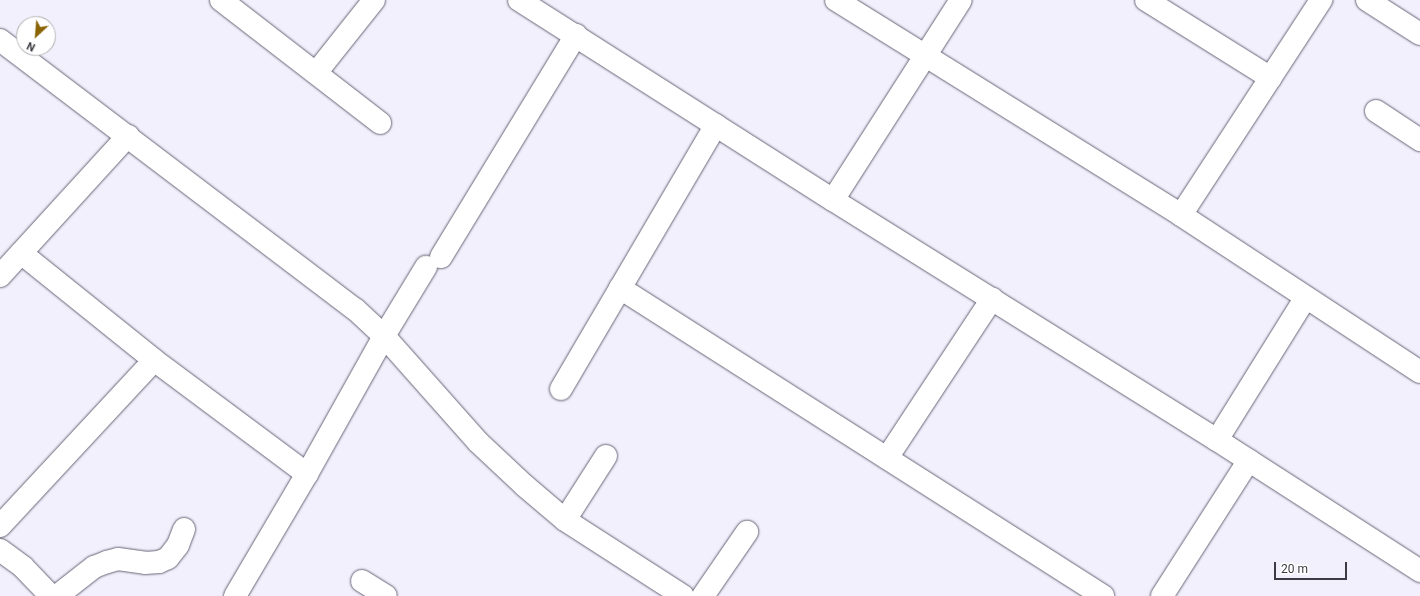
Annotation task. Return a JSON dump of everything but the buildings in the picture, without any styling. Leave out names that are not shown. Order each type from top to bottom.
[{"type":"street","points":[[221,0],[380,123]]},
{"type":"street","points":[[316,73],[374,0]]},
{"type":"street","points":[[519,0],[833,200],[1218,440],[1420,571]]},
{"type":"street","points":[[836,0],[1181,215],[1306,297],[1418,366]]},
{"type":"street","points":[[833,200],[961,0]]},
{"type":"street","points":[[1146,0],[1271,78]]},
{"type":"street","points":[[1181,215],[1321,0]]},
{"type":"street","points":[[1367,0],[1420,34]]},
{"type":"street","points":[[234,596],[307,474],[384,336],[434,262],[576,35]]},
{"type":"street","points":[[0,40],[355,309],[384,336],[478,442],[525,486],[565,520],[682,596]]},
{"type":"street","points":[[1376,111],[1420,140]]},
{"type":"street","points":[[561,389],[716,126]]},
{"type":"street","points":[[0,276],[128,136]]},
{"type":"street","points":[[21,253],[154,360],[307,474]]},
{"type":"street","points":[[620,288],[1103,596]]},
{"type":"street","points":[[1218,440],[1306,297]]},
{"type":"street","points":[[887,458],[992,299]]},
{"type":"street","points":[[0,526],[154,360]]},
{"type":"street","points":[[565,520],[606,456]]},
{"type":"street","points":[[1162,596],[1248,460]]},
{"type":"street","points":[[57,596],[94,568],[107,562],[118,559],[145,563],[159,562],[168,558],[178,545],[184,529]]},
{"type":"street","points":[[703,596],[747,532]]},
{"type":"street","points":[[0,550],[23,567],[51,596]]},
{"type":"street","points":[[362,581],[386,596]]}]
